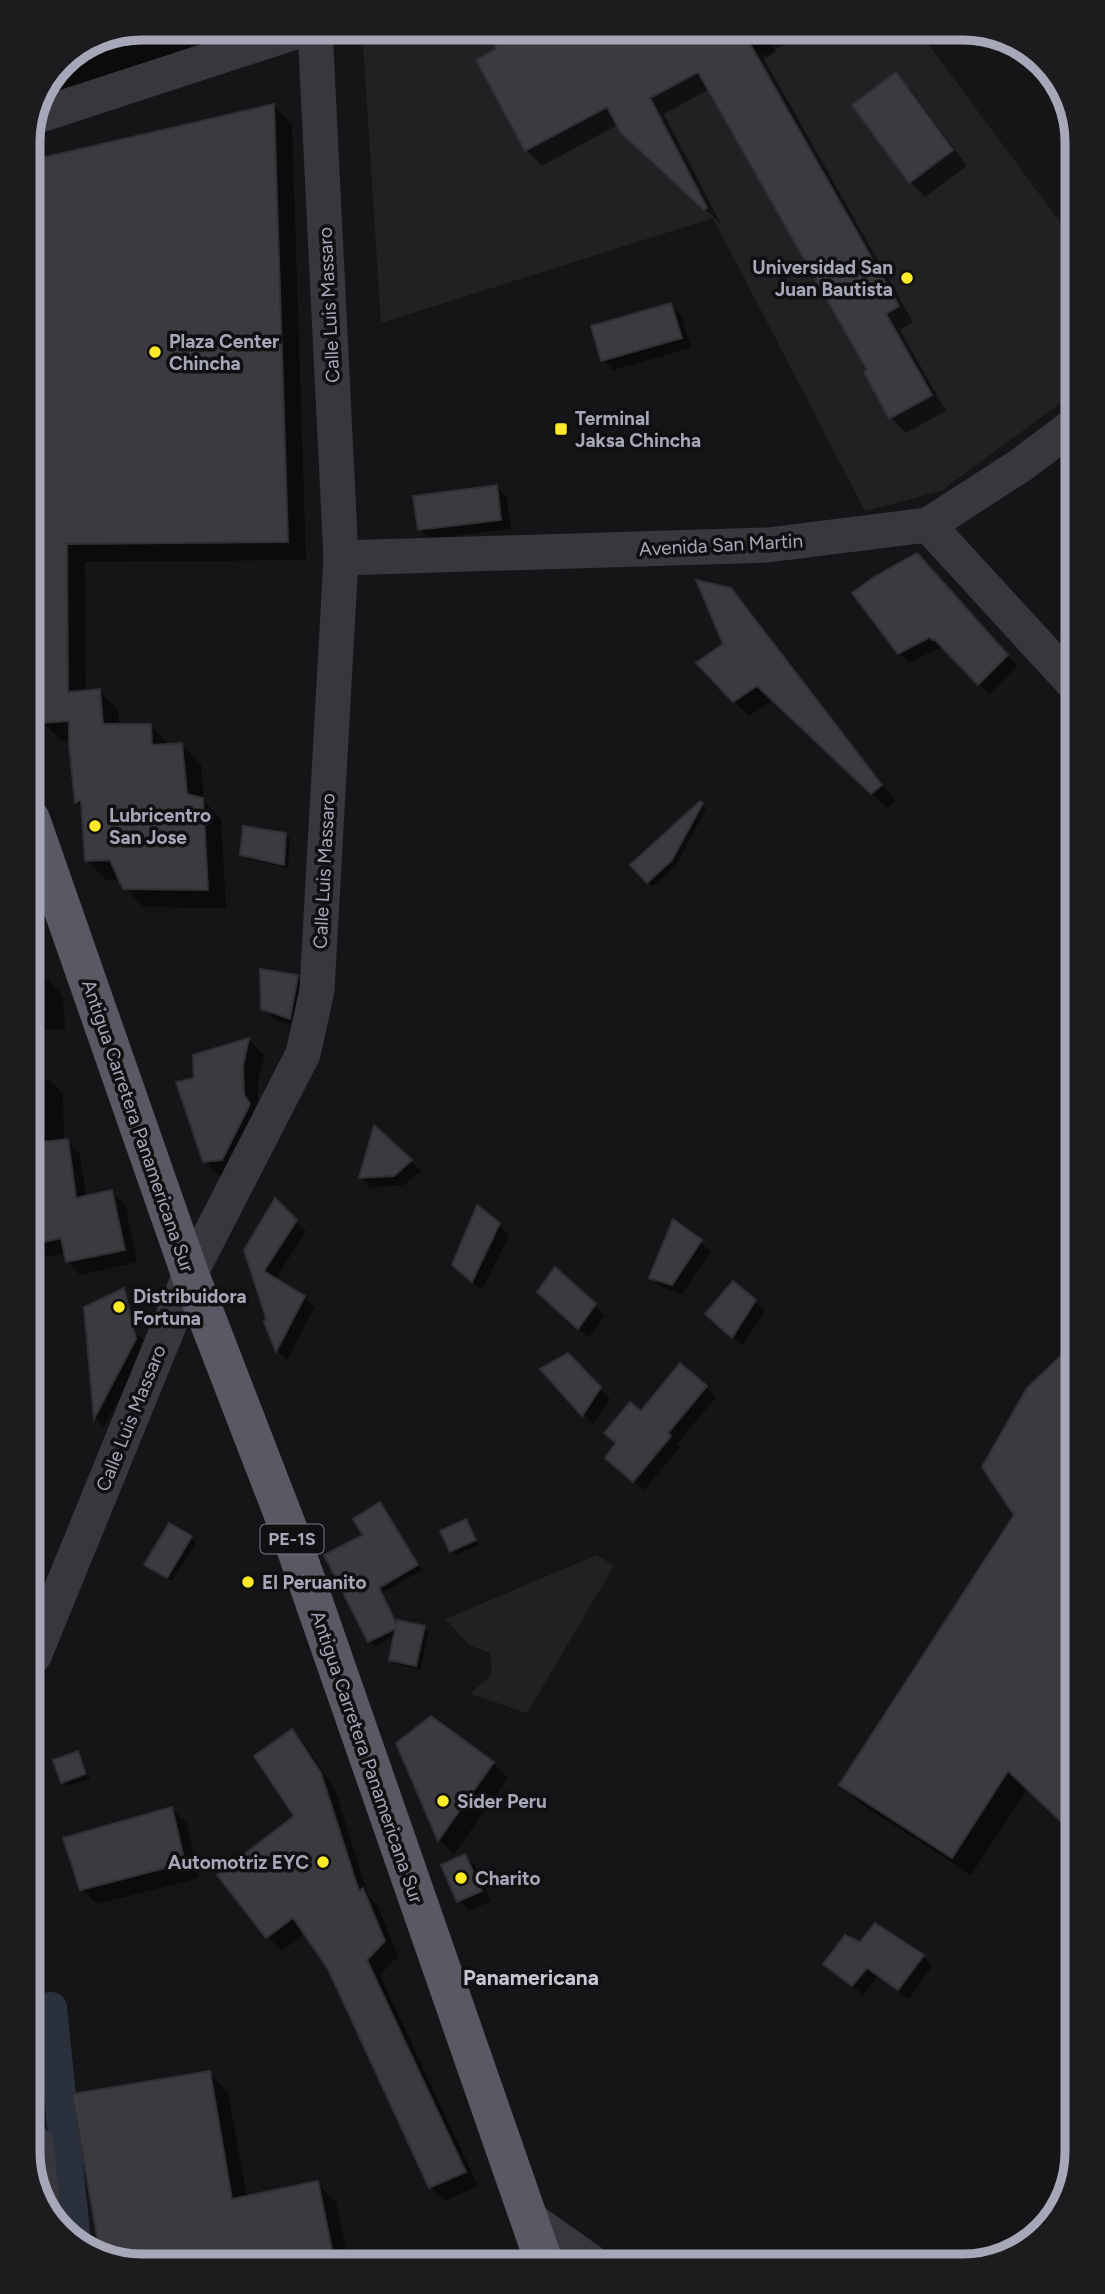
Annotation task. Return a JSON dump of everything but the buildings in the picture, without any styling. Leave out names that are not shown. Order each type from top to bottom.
[{"type":"highway","name":"Antigua Carretera Panamericana Sur","points":[[40,845],[190,1274],[290,1533],[541,2254]]},
{"type":"street","points":[[45,113],[270,40]]},
{"type":"street","name":"Calle Luis Massaro","points":[[40,1641],[190,1274],[303,1054],[317,990],[341,558],[316,40]]},
{"type":"street","name":"Avenida San Martin","points":[[341,558],[768,545],[928,525],[1021,465],[1065,432]]},
{"type":"street","points":[[928,525],[1065,674]]},
{"type":"street","points":[[529,2218],[580,2254]]},
{"type":"shaded area","name":"Universidad San Juan Bautista","points":[[363,40],[749,40],[758,57],[798,40],[925,40],[1065,229],[1065,400],[941,491],[865,511],[713,218],[381,323]]},
{"type":"shaded area","points":[[597,1555],[614,1566],[527,1713],[470,1694],[492,1674],[490,1653],[469,1645],[445,1619]]},
{"type":"waterway","points":[[51,2008],[73,2227]]},
{"type":"place","name":"Universidad San Juan Bautista","points":[[907,278]]},
{"type":"place","name":"Plaza Center Chincha","points":[[155,352]]},
{"type":"place","name":"Terminal Jaksa Chincha","points":[[561,429]]},
{"type":"place","name":"Lubricentro San Jose","points":[[95,826]]},
{"type":"place","name":"Distribuidora Fortuna","points":[[119,1307]]},
{"type":"place","name":"El Peruanito","points":[[248,1582]]},
{"type":"place","name":"Sider Peru","points":[[443,1801]]},
{"type":"place","name":"Automotriz EYC","points":[[323,1862]]},
{"type":"place","name":"Charito","points":[[461,1878]]},
{"type":"district","name":"Panamericana","points":[[531,1977]]}]
